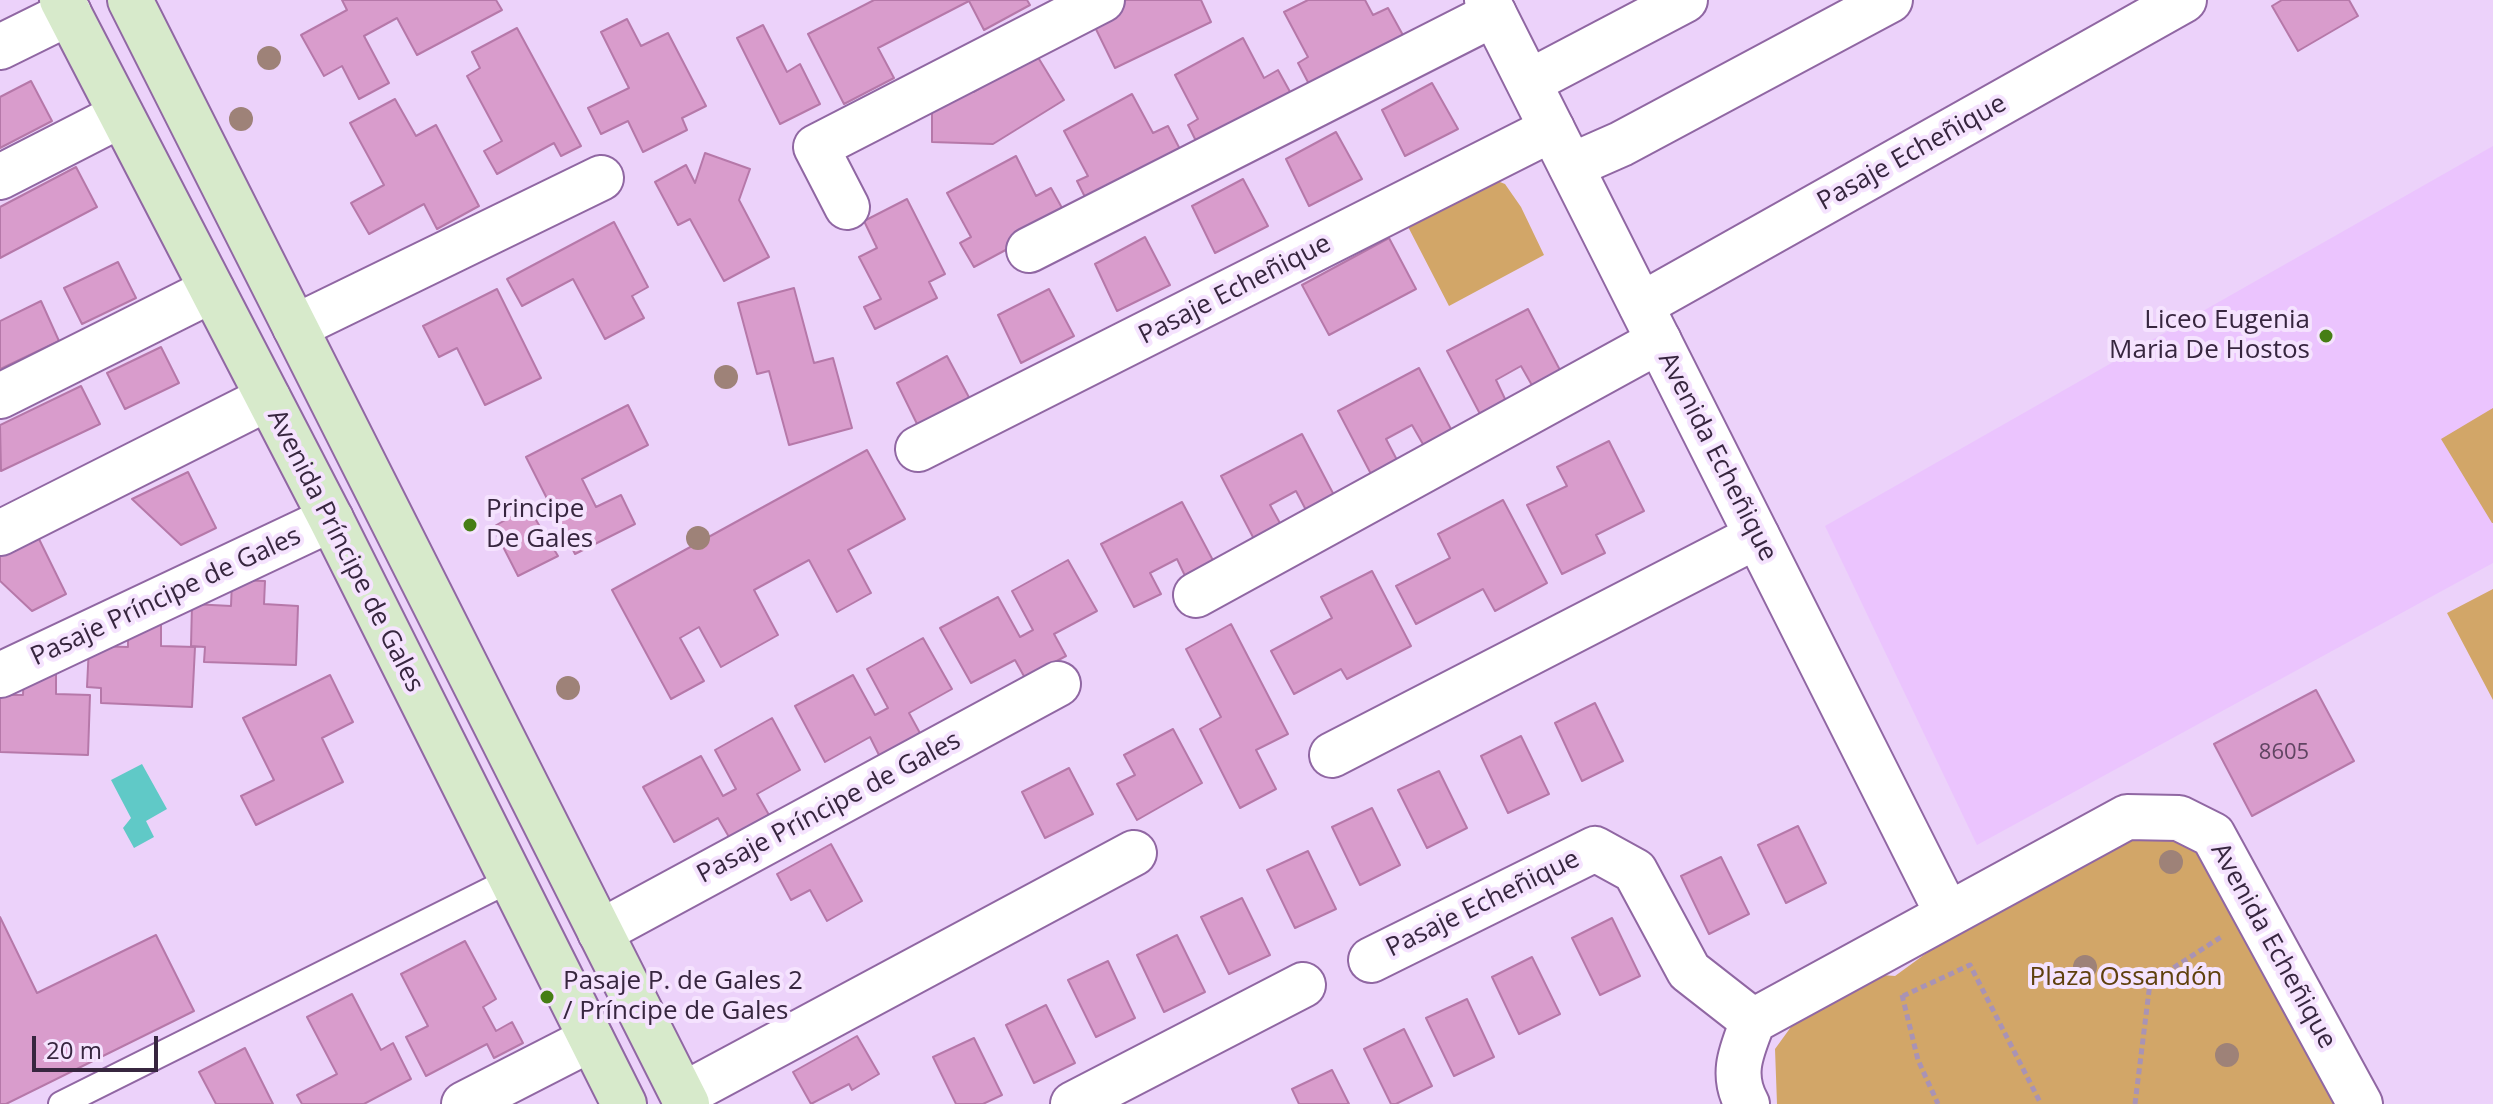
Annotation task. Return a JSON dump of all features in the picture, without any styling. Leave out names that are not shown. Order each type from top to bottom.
[{"type":"main road","points":[[130,0],[685,1100]]},
{"type":"main road","name":"Avenida Príncipe de Gales","points":[[65,7],[331,519],[624,1104]]},
{"type":"street","points":[[847,207],[816,147],[1102,0]]},
{"type":"street","points":[[1529,82],[1685,0]]},
{"type":"street","name":"Pasaje Echeñique","points":[[918,449],[1562,148],[1621,144],[1890,0]]},
{"type":"street","name":"Pasaje Echeñique","points":[[1196,595],[2184,0]]},
{"type":"street","points":[[0,47],[65,7]]},
{"type":"street","points":[[1029,250],[1491,7]]},
{"type":"street","name":"Avenida Echeñique","points":[[1491,7],[1947,913]]},
{"type":"street","points":[[0,177],[121,115]]},
{"type":"street","points":[[295,327],[601,178]]},
{"type":"street","points":[[0,396],[212,290]]},
{"type":"street","points":[[0,533],[268,398]]},
{"type":"street","name":"Pasaje Príncipe de Gales","points":[[0,675],[331,519]]},
{"type":"street","points":[[1332,755],[1757,536]]},
{"type":"street","name":"Pasaje Príncipe de Gales","points":[[600,932],[1058,684]]},
{"type":"street","name":"Avenida Echeñique","points":[[1753,1021],[2127,817],[2179,818],[2213,835],[2360,1104]]},
{"type":"street","name":"Pasaje Echeñique","points":[[1371,960],[1595,849],[1635,871],[1689,971],[1753,1021]]},
{"type":"street","points":[[685,1100],[1134,853]]},
{"type":"street","points":[[1073,1104],[1303,985]]},
{"type":"street","points":[[1747,1104],[1742,1096],[1737,1063],[1753,1021]]},
{"type":"street","points":[[464,1104],[591,1039]]},
{"type":"lane","points":[[61,1104],[510,880]]},
{"type":"path","points":[[2135,1104],[2150,983],[2257,914]]},
{"type":"path","points":[[1879,953],[1895,976],[1903,996],[1918,1060],[1938,1104]]},
{"type":"path","points":[[1903,996],[1970,965],[2041,1104]]},
{"type":"shaded area","name":"Liceo Eugenia Maria De Hostos","points":[[2493,146],[2493,563],[1977,845],[1825,526]]},
{"type":"shaded area","points":[[142,764],[167,809],[146,821],[154,837],[134,848],[123,828],[131,818],[111,780]]},
{"type":"green space","points":[[1487,177],[1505,184],[1521,207],[1544,255],[1449,306],[1404,219]]},
{"type":"green space","points":[[2493,408],[2493,523],[2492,523],[2441,439]]},
{"type":"green space","points":[[2493,589],[2493,700],[2447,613]]},
{"type":"green space","name":"Plaza Ossandón","points":[[2129,831],[2181,834],[2213,865],[2341,1104],[1777,1104],[1775,1049],[1804,1009],[1869,974],[1895,976],[1987,909]]},
{"type":"building","points":[[342,0],[496,0],[502,10],[417,55],[397,18],[364,36],[389,83],[359,99],[342,66],[324,76],[301,35],[347,10]]},
{"type":"building","points":[[874,0],[1027,0],[1030,5],[984,30],[969,1],[878,48],[894,78],[844,104],[808,34]]},
{"type":"building","points":[[1126,0],[1201,0],[1211,22],[1115,68],[1090,17]]},
{"type":"building","points":[[1308,0],[1365,0],[1373,15],[1388,8],[1404,37],[1310,86],[1298,63],[1308,57],[1284,12]]},
{"type":"building","points":[[2282,0],[2349,0],[2358,16],[2298,51],[2272,6]]},
{"type":"building","points":[[627,19],[641,46],[668,33],[706,106],[682,118],[687,130],[643,152],[628,121],[601,134],[588,108],[629,88],[601,32]]},
{"type":"building","points":[[763,25],[787,72],[800,64],[820,104],[780,124],[737,38]]},
{"type":"building","points":[[517,28],[581,146],[561,156],[554,143],[497,174],[484,151],[502,141],[467,76],[480,68],[472,52]]},
{"type":"building","points":[[1243,38],[1264,78],[1278,70],[1294,99],[1200,149],[1188,125],[1198,119],[1175,75]]},
{"type":"building","points":[[1036,54],[1064,100],[993,144],[932,142],[932,92],[974,92]]},
{"type":"building","points":[[31,81],[52,121],[0,148],[0,97]]},
{"type":"building","points":[[1432,83],[1458,129],[1405,156],[1382,110]]},
{"type":"building","points":[[1132,94],[1153,133],[1168,126],[1183,155],[1089,205],[1077,181],[1088,176],[1064,131]]},
{"type":"building","points":[[395,99],[416,136],[436,125],[479,206],[437,229],[424,204],[369,234],[351,203],[384,185],[350,123]]},
{"type":"building","points":[[1336,132],[1362,179],[1309,206],[1286,159]]},
{"type":"building","points":[[705,153],[750,169],[739,200],[769,257],[724,281],[690,219],[678,225],[655,182],[686,165],[695,183]]},
{"type":"building","points":[[1016,156],[1036,196],[1051,188],[1067,217],[974,267],[960,243],[971,237],[947,193]]},
{"type":"building","points":[[76,167],[97,207],[0,258],[0,207]]},
{"type":"building","points":[[1243,179],[1268,226],[1215,253],[1192,206]]},
{"type":"building","points":[[907,199],[945,274],[929,282],[937,298],[875,329],[864,307],[881,299],[859,257],[877,248],[864,221]]},
{"type":"building","points":[[614,222],[648,287],[632,296],[644,318],[605,339],[573,279],[522,306],[507,279]]},
{"type":"building","points":[[1145,237],[1170,285],[1117,311],[1095,264]]},
{"type":"building","points":[[1389,238],[1416,289],[1329,335],[1302,285]]},
{"type":"building","points":[[118,262],[136,298],[82,324],[64,288]]},
{"type":"building","points":[[794,288],[814,363],[833,358],[852,428],[789,445],[769,371],[757,374],[738,303]]},
{"type":"building","points":[[497,289],[541,378],[485,405],[457,348],[439,357],[423,326]]},
{"type":"building","points":[[1049,289],[1074,336],[1021,363],[998,315]]},
{"type":"building","points":[[41,301],[59,341],[0,369],[0,321]]},
{"type":"building","points":[[1528,309],[1561,372],[1533,387],[1521,366],[1496,380],[1506,401],[1480,414],[1447,351]]},
{"type":"building","points":[[161,347],[179,383],[125,409],[107,373]]},
{"type":"building","points":[[947,356],[972,403],[920,430],[897,383]]},
{"type":"building","points":[[1419,368],[1452,431],[1424,446],[1412,425],[1386,439],[1397,460],[1371,474],[1338,411]]},
{"type":"building","points":[[81,386],[100,424],[1,471],[0,425]]},
{"type":"building","points":[[628,405],[648,445],[582,479],[596,507],[621,495],[635,524],[575,554],[526,457]]},
{"type":"building","points":[[1302,434],[1335,497],[1307,512],[1296,491],[1270,505],[1281,525],[1254,539],[1221,476]]},
{"type":"building","points":[[1609,441],[1644,511],[1596,535],[1605,553],[1562,574],[1527,505],[1567,486],[1557,467]]},
{"type":"building","points":[[867,450],[905,519],[848,550],[871,593],[837,612],[809,560],[754,590],[778,635],[721,667],[699,627],[680,638],[704,681],[671,699],[612,590]]},
{"type":"building","points":[[188,472],[216,528],[181,545],[132,499]]},
{"type":"building","points":[[1503,500],[1547,583],[1495,611],[1483,589],[1416,624],[1396,586],[1450,558],[1438,534]]},
{"type":"building","points":[[1182,502],[1216,566],[1187,580],[1177,559],[1150,573],[1161,594],[1134,607],[1101,544]]},
{"type":"building","points":[[528,507],[558,556],[518,576],[493,527]]},
{"type":"building","points":[[38,537],[66,594],[32,611],[0,581],[0,556]]},
{"type":"building","points":[[1068,560],[1097,611],[1054,634],[1066,656],[1025,678],[1015,660],[971,683],[940,628],[998,597],[1020,637],[1033,630],[1012,591]]},
{"type":"building","points":[[1372,571],[1411,646],[1347,679],[1341,669],[1294,694],[1271,651],[1332,618],[1321,597]]},
{"type":"building","points":[[232,580],[265,581],[264,604],[298,606],[296,665],[204,662],[205,647],[191,646],[192,604],[231,606]]},
{"type":"building","points":[[128,621],[161,622],[161,646],[195,647],[192,707],[101,703],[101,688],[87,687],[89,646],[128,647]]},
{"type":"building","points":[[1231,624],[1288,734],[1256,750],[1276,789],[1240,808],[1200,729],[1221,717],[1186,649]]},
{"type":"building","points":[[923,638],[952,689],[909,713],[921,735],[880,757],[870,737],[825,762],[795,706],[853,675],[875,715],[888,708],[867,669]]},
{"type":"building","points":[[24,670],[56,671],[56,694],[90,695],[88,755],[0,752],[0,695],[23,695]]},
{"type":"building","points":[[330,675],[353,722],[322,738],[343,782],[256,825],[241,796],[274,780],[243,718]]},
{"type":"building","points":[[2316,690],[2354,761],[2252,816],[2214,744]]},
{"type":"building","points":[[1595,703],[1623,761],[1582,781],[1555,723]]},
{"type":"building","points":[[772,718],[800,770],[757,794],[769,815],[729,837],[718,818],[674,842],[643,787],[701,756],[723,796],[736,789],[715,750]]},
{"type":"building","points":[[1173,729],[1202,783],[1137,820],[1117,784],[1135,775],[1124,755]]},
{"type":"building","points":[[1521,736],[1549,794],[1508,813],[1481,756]]},
{"type":"building","points":[[1069,768],[1093,814],[1045,838],[1022,792]]},
{"type":"building","points":[[1439,771],[1467,828],[1427,848],[1398,790]]},
{"type":"building","points":[[1372,808],[1400,865],[1360,885],[1332,827]]},
{"type":"building","points":[[1798,826],[1826,883],[1786,903],[1758,845]]},
{"type":"building","points":[[831,844],[862,901],[827,921],[810,890],[791,900],[777,874]]},
{"type":"building","points":[[1308,851],[1336,909],[1295,928],[1267,870]]},
{"type":"building","points":[[1721,857],[1749,914],[1709,934],[1681,876]]},
{"type":"building","points":[[1242,898],[1270,955],[1229,974],[1201,917]]},
{"type":"building","points":[[0,917],[37,993],[156,935],[194,1011],[6,1104],[0,1104]]},
{"type":"building","points":[[1612,918],[1640,976],[1600,995],[1572,938]]},
{"type":"building","points":[[1177,935],[1205,992],[1164,1012],[1137,955]]},
{"type":"building","points":[[465,941],[496,999],[483,1007],[496,1031],[512,1022],[523,1043],[494,1058],[487,1044],[426,1076],[406,1037],[428,1026],[401,974]]},
{"type":"building","points":[[1532,957],[1560,1014],[1519,1034],[1492,977]]},
{"type":"building","points":[[1108,961],[1135,1018],[1096,1037],[1068,980]]},
{"type":"building","points":[[352,994],[381,1050],[393,1043],[411,1079],[364,1104],[302,1104],[297,1095],[337,1074],[307,1017]]},
{"type":"building","points":[[1467,999],[1494,1057],[1454,1076],[1426,1018]]},
{"type":"building","points":[[1046,1005],[1075,1063],[1034,1083],[1006,1025]]},
{"type":"building","points":[[1404,1029],[1432,1086],[1391,1104],[1364,1049]]},
{"type":"building","points":[[857,1036],[879,1074],[852,1090],[849,1084],[811,1104],[793,1072]]},
{"type":"building","points":[[974,1038],[1002,1095],[983,1104],[956,1104],[933,1057]]},
{"type":"building","points":[[245,1048],[273,1104],[216,1104],[199,1072]]},
{"type":"building","points":[[1332,1070],[1349,1104],[1299,1104],[1292,1089]]},
{"type":"place","name":"Liceo Eugenia Maria De Hostos","points":[[2326,336]]},
{"type":"place","name":"Principe De Gales","points":[[470,525]]},
{"type":"place","name":"Pasaje P. de Gales 2 / Príncipe de Gales","points":[[547,997]]}]
